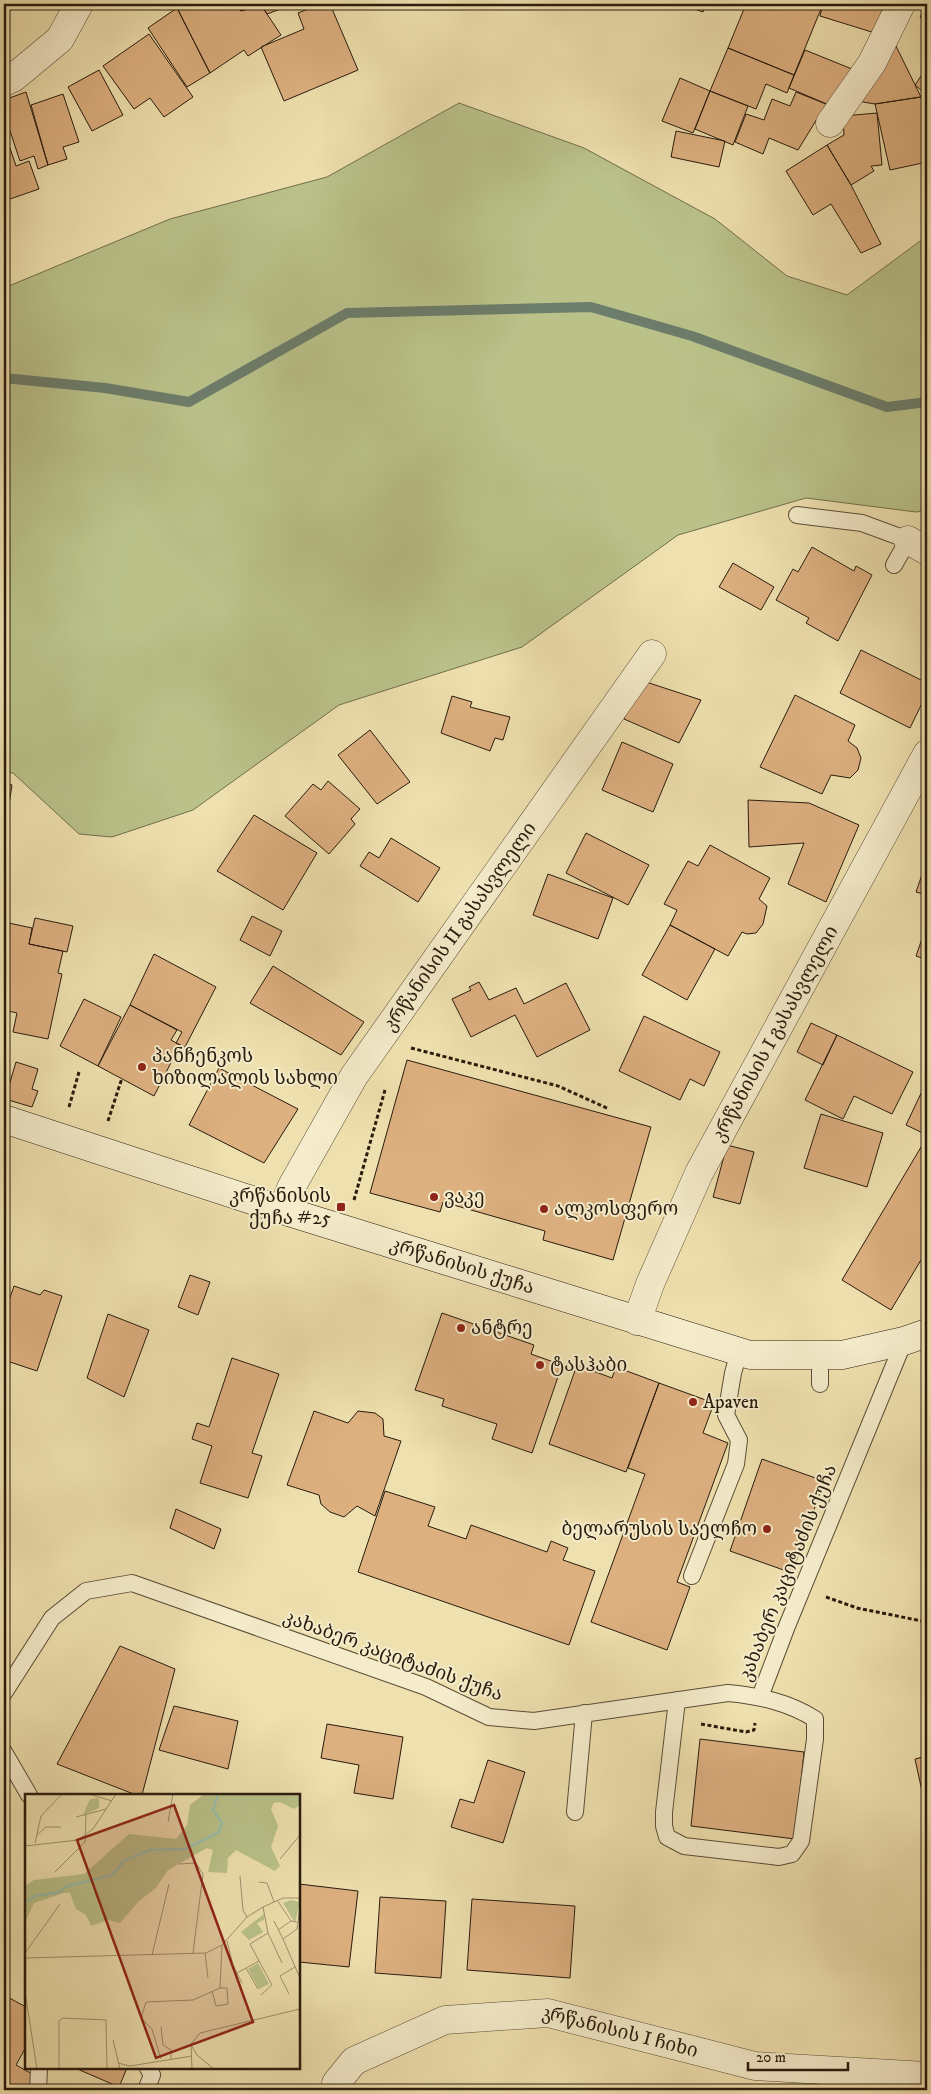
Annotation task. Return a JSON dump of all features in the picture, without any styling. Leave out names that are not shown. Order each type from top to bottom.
[{"type":"street","points":[[4,82],[13,78],[60,39],[79,4]]},
{"type":"street","points":[[830,124],[872,63],[901,4]]},
{"type":"street","name":"კრწანისის II გასასვლელი","points":[[282,1210],[305,1161],[354,1076],[652,654]]},
{"type":"street","name":"კრწანისის I გასასვლელი","points":[[636,1321],[699,1173],[927,754]]},
{"type":"street","name":"კრწანისის ქუჩა","points":[[4,1119],[282,1210],[750,1355],[842,1355],[916,1337]]},
{"type":"street","name":"კრწანისის I ჩიხი","points":[[334,2088],[354,2060],[445,2020],[548,2013],[755,2066],[927,2076]]},
{"type":"lane","points":[[797,515],[862,523],[918,546],[894,565]]},
{"type":"lane","name":"კახაბერ კაციტაძის ქუჩა","points":[[4,1693],[52,1618],[86,1591],[132,1582],[426,1688],[489,1717],[534,1721],[728,1693],[760,1697],[802,1588],[916,1337]]},
{"type":"lane","points":[[692,1576],[736,1464],[739,1440],[726,1415],[733,1373],[739,1352]]},
{"type":"lane","points":[[820,1356],[820,1384]]},
{"type":"lane","points":[[677,1700],[664,1812],[664,1826],[667,1837],[684,1846],[780,1857],[792,1854],[801,1842],[815,1739],[815,1719],[800,1709],[760,1697]]},
{"type":"lane","points":[[575,1812],[584,1713]]},
{"type":"lane","points":[[4,1752],[28,1794]]},
{"type":"lane","points":[[38,2090],[39,2069]]},
{"type":"lane","points":[[146,2090],[152,2075],[149,2069]]},
{"type":"path","points":[[406,1048],[415,1048],[558,1086],[609,1109]]},
{"type":"path","points":[[68,1109],[79,1072]]},
{"type":"path","points":[[105,1130],[122,1078]]},
{"type":"path","points":[[353,1202],[385,1088]]},
{"type":"path","points":[[802,1588],[857,1608],[927,1622]]},
{"type":"path","points":[[675,1721],[746,1732],[754,1730],[760,1697]]},
{"type":"green space","points":[[459,103],[584,148],[715,219],[787,276],[847,295],[927,236],[927,510],[916,512],[806,498],[678,535],[522,647],[339,705],[193,810],[112,837],[79,834],[13,773],[4,772],[4,288],[170,219],[327,177]]},
{"type":"building","points":[[185,4],[237,4],[241,11],[261,5],[281,35],[248,56],[244,50],[210,73],[177,8]]},
{"type":"building","points":[[237,4],[294,4],[267,14],[261,5],[241,11]]},
{"type":"building","points":[[321,4],[330,4],[358,70],[284,101],[261,47],[304,29],[298,13]]},
{"type":"building","points":[[681,4],[706,4],[703,12]]},
{"type":"building","points":[[746,4],[823,4],[794,75],[728,48]]},
{"type":"building","points":[[823,4],[884,4],[875,33],[820,16]]},
{"type":"building","points":[[927,6],[927,22],[920,17]]},
{"type":"building","points":[[177,8],[210,73],[187,87],[148,28]]},
{"type":"building","points":[[149,34],[193,97],[164,117],[150,98],[134,109],[103,66]]},
{"type":"building","points":[[892,38],[921,97],[875,104],[857,101]]},
{"type":"building","points":[[728,48],[794,75],[787,93],[766,84],[756,109],[710,91]]},
{"type":"building","points":[[805,50],[852,69],[836,108],[789,88]]},
{"type":"building","points":[[927,67],[927,95],[915,85]]},
{"type":"building","points":[[99,70],[123,115],[92,131],[68,87]]},
{"type":"building","points":[[680,78],[710,91],[693,133],[662,121]]},
{"type":"building","points":[[710,91],[748,106],[733,145],[695,129]]},
{"type":"building","points":[[26,92],[48,165],[38,169],[34,156],[20,161],[6,119],[4,120],[4,100]]},
{"type":"building","points":[[796,92],[826,104],[798,150],[769,138],[763,154],[735,142],[746,114],[764,120],[772,99],[790,106]]},
{"type":"building","points":[[63,94],[79,142],[63,147],[67,159],[48,165],[31,105]]},
{"type":"building","points":[[927,96],[927,162],[890,170],[875,104]]},
{"type":"building","points":[[877,113],[882,165],[871,166],[874,171],[851,185],[827,145],[844,135],[843,116]]},
{"type":"building","points":[[676,131],[725,141],[719,167],[671,157]]},
{"type":"building","points":[[8,142],[16,166],[29,161],[39,189],[4,201],[4,143]]},
{"type":"building","points":[[827,145],[851,185],[881,244],[861,253],[831,204],[813,215],[786,171]]},
{"type":"building","points":[[812,547],[854,571],[856,566],[872,575],[838,641],[806,623],[809,618],[776,600],[793,569],[798,572]]},
{"type":"building","points":[[733,563],[774,587],[761,610],[719,587]]},
{"type":"building","points":[[861,650],[927,683],[927,693],[910,728],[840,693]]},
{"type":"building","points":[[637,679],[701,700],[679,743],[624,719]]},
{"type":"building","points":[[795,695],[855,725],[848,741],[857,748],[861,758],[858,770],[850,778],[831,775],[822,794],[760,767]]},
{"type":"building","points":[[452,696],[472,702],[470,707],[510,717],[503,740],[495,738],[490,751],[441,733]]},
{"type":"building","points":[[370,730],[410,782],[377,804],[338,755]]},
{"type":"building","points":[[622,742],[673,764],[653,812],[602,790]]},
{"type":"building","points":[[328,781],[360,809],[351,819],[355,824],[329,854],[285,816],[313,784],[321,790]]},
{"type":"building","points":[[4,783],[12,785],[4,838]]},
{"type":"building","points":[[748,800],[809,803],[859,825],[826,902],[788,884],[804,843],[749,847]]},
{"type":"building","points":[[254,815],[317,853],[283,910],[217,871]]},
{"type":"building","points":[[586,833],[649,865],[628,905],[566,873]]},
{"type":"building","points":[[391,838],[440,868],[418,902],[360,866],[369,852],[379,858]]},
{"type":"building","points":[[710,845],[770,878],[759,899],[767,906],[763,924],[756,933],[747,934],[742,932],[728,956],[670,925],[677,910],[664,904],[688,861],[698,866]]},
{"type":"building","points":[[927,860],[927,895],[916,892]]},
{"type":"building","points":[[548,874],[613,898],[598,939],[533,915]]},
{"type":"building","points":[[252,916],[282,931],[270,956],[240,940]]},
{"type":"building","points":[[35,918],[73,926],[67,952],[29,944]]},
{"type":"building","points":[[4,922],[32,928],[29,944],[63,951],[58,973],[62,974],[48,1039],[13,1032],[17,1013],[4,1010]]},
{"type":"building","points":[[670,925],[715,949],[687,1000],[642,975]]},
{"type":"building","points":[[927,927],[927,960],[916,956]]},
{"type":"building","points":[[154,954],[216,987],[185,1047],[176,1043],[182,1032],[130,1005]]},
{"type":"building","points":[[273,966],[364,1022],[341,1055],[250,1003]]},
{"type":"building","points":[[479,982],[489,1000],[516,988],[524,1004],[566,983],[590,1030],[537,1057],[515,1015],[471,1037],[452,999],[471,990],[469,987]]},
{"type":"building","points":[[84,999],[121,1017],[98,1066],[60,1046]]},
{"type":"building","points":[[130,1005],[177,1030],[171,1040],[180,1045],[154,1096],[98,1066]]},
{"type":"building","points":[[644,1016],[720,1052],[704,1086],[690,1079],[680,1100],[619,1071]]},
{"type":"building","points":[[811,1023],[837,1035],[823,1065],[797,1052]]},
{"type":"building","points":[[837,1035],[913,1072],[892,1114],[854,1096],[843,1119],[805,1100]]},
{"type":"building","points":[[407,1060],[651,1127],[613,1260],[543,1240],[545,1231],[443,1202],[440,1212],[370,1193]]},
{"type":"building","points":[[16,1062],[38,1069],[32,1089],[38,1091],[32,1107],[5,1099]]},
{"type":"building","points":[[219,1068],[298,1109],[264,1163],[189,1125]]},
{"type":"building","points":[[924,1087],[927,1089],[927,1135],[906,1125]]},
{"type":"building","points":[[821,1114],[883,1133],[867,1187],[804,1168]]},
{"type":"building","points":[[924,1142],[927,1144],[927,1250],[891,1310],[842,1280]]},
{"type":"building","points":[[727,1145],[754,1152],[740,1204],[713,1197]]},
{"type":"building","points":[[190,1275],[210,1282],[198,1315],[178,1307]]},
{"type":"building","points":[[14,1286],[40,1295],[44,1290],[62,1296],[37,1371],[4,1360],[4,1315]]},
{"type":"building","points":[[442,1313],[534,1345],[531,1354],[562,1365],[532,1453],[492,1439],[497,1424],[442,1406],[444,1399],[415,1390]]},
{"type":"building","points":[[108,1314],[149,1330],[124,1397],[87,1378]]},
{"type":"building","points":[[232,1358],[279,1374],[252,1453],[262,1456],[248,1498],[200,1483],[212,1446],[192,1439],[197,1423],[209,1427]]},
{"type":"building","points":[[577,1365],[612,1378],[616,1367],[659,1383],[626,1472],[549,1444]]},
{"type":"building","points":[[659,1383],[714,1403],[703,1433],[728,1443],[677,1582],[690,1587],[667,1650],[591,1622],[645,1474],[628,1468]]},
{"type":"building","points":[[314,1411],[348,1423],[358,1411],[375,1413],[383,1419],[384,1436],[401,1441],[375,1516],[357,1506],[344,1517],[330,1512],[321,1504],[319,1495],[287,1485]]},
{"type":"building","points":[[762,1459],[824,1481],[792,1573],[730,1551]]},
{"type":"building","points":[[385,1491],[435,1507],[428,1526],[466,1539],[471,1525],[547,1552],[551,1541],[568,1548],[563,1560],[595,1571],[569,1645],[358,1572]]},
{"type":"building","points":[[176,1509],[221,1529],[214,1549],[170,1528]]},
{"type":"building","points":[[120,1646],[175,1669],[142,1794],[133,1794],[57,1764]]},
{"type":"building","points":[[174,1706],[238,1721],[228,1769],[159,1750]]},
{"type":"building","points":[[327,1724],[403,1737],[393,1799],[354,1793],[359,1765],[321,1758]]},
{"type":"building","points":[[700,1739],[804,1752],[795,1839],[691,1826]]},
{"type":"building","points":[[927,1756],[927,1814],[915,1759]]},
{"type":"building","points":[[488,1760],[525,1772],[503,1843],[451,1827],[460,1799],[474,1803]]},
{"type":"building","points":[[300,1884],[358,1891],[349,1967],[300,1962]]},
{"type":"building","points":[[380,1897],[446,1901],[441,1978],[375,1973]]},
{"type":"building","points":[[472,1899],[575,1906],[570,1978],[467,1970]]},
{"type":"building","points":[[4,1995],[25,2006],[25,2049],[16,2065],[36,2076],[28,2090],[4,2090]]},
{"type":"building","points":[[77,2069],[127,2069],[119,2087]]},
{"type":"waterway","points":[[4,378],[105,388],[189,402],[347,313],[591,307],[692,336],[887,407],[927,402]]},
{"type":"place","name":"პანჩენკოს ხიზილალის სახლი","points":[[142,1067]]},
{"type":"place","name":"ვაკე","points":[[434,1197]]},
{"type":"place","name":"კრწანისის ქუჩა #25","points":[[341,1207]]},
{"type":"place","name":"ალკოსფერო","points":[[544,1209]]},
{"type":"place","name":"ანტრე","points":[[461,1328]]},
{"type":"place","name":"ტასჰაბი","points":[[540,1365]]},
{"type":"place","name":"Apaven","points":[[693,1402]]},
{"type":"place","name":"ბელარუსის საელჩო","points":[[767,1529]]}]
